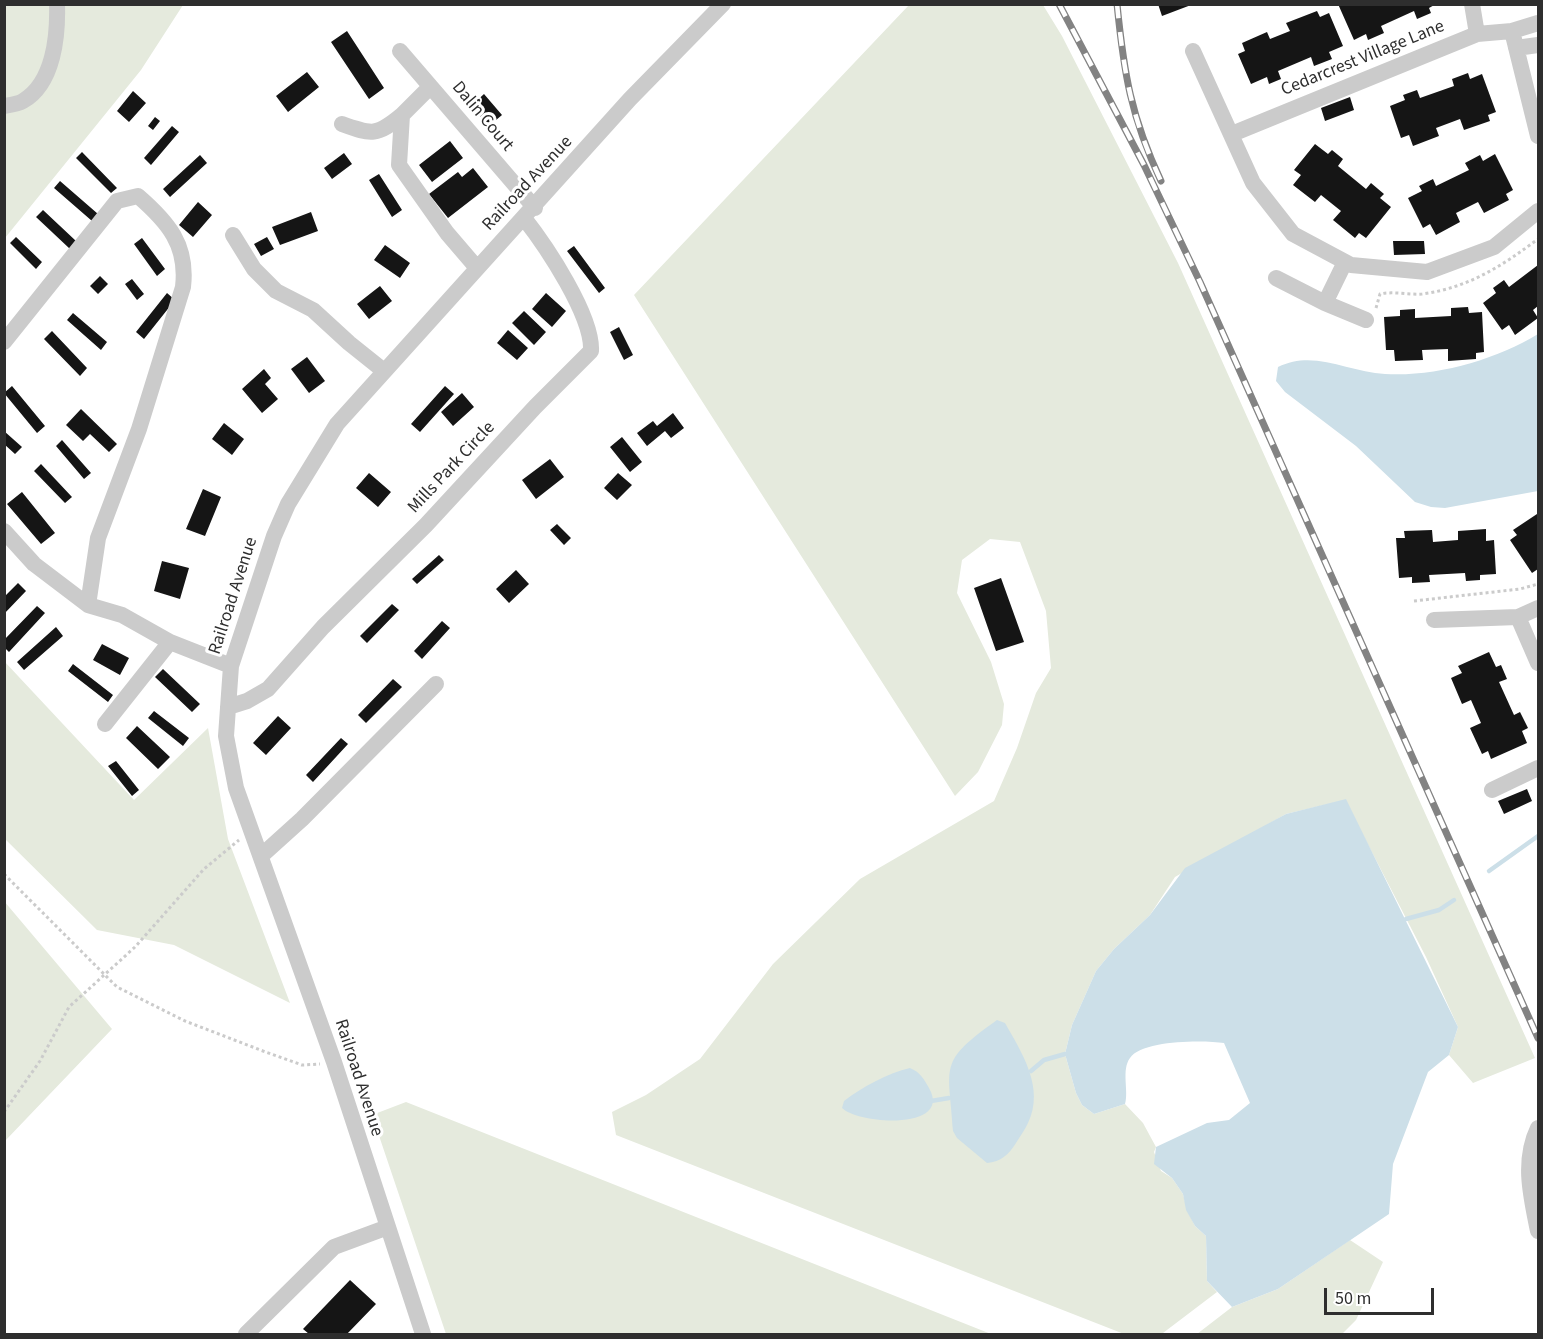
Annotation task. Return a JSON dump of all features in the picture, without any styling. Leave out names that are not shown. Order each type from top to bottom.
[{"type":"street","points":[[4,106],[23,101],[35,90],[45,74],[54,51],[57,4]]},
{"type":"street","name":"Railroad Avenue","points":[[423,1335],[334,1062],[250,831],[232,772],[226,736],[231,666],[274,536],[288,504],[337,424],[630,99],[723,4]]},
{"type":"street","points":[[1472,4],[1477,34]]},
{"type":"street","name":"Cedarcrest Village Lane","points":[[1232,134],[1477,34],[1512,30],[1539,23]]},
{"type":"street","points":[[1512,30],[1539,136]]},
{"type":"street","points":[[1516,48],[1539,45]]},
{"type":"street","name":"Dalin Court","points":[[400,51],[529,213]]},
{"type":"street","points":[[1193,51],[1253,183],[1293,234],[1351,265],[1427,272],[1494,248],[1539,211]]},
{"type":"street","points":[[342,124],[367,133],[377,133],[402,115],[430,87]]},
{"type":"street","points":[[402,115],[399,165],[447,233],[477,268]]},
{"type":"street","points":[[4,342],[117,201],[138,196],[159,214],[177,242],[186,265],[183,287],[139,429],[98,538],[88,605]]},
{"type":"street","name":"Mills Park Circle","points":[[228,707],[247,701],[268,689],[323,627],[426,525],[535,407],[591,351],[590,332],[583,316],[529,213]]},
{"type":"street","points":[[233,235],[254,269],[276,291],[313,310],[349,344],[384,371]]},
{"type":"street","points":[[1325,303],[1345,262]]},
{"type":"street","points":[[1276,278],[1325,303],[1366,320]]},
{"type":"street","points":[[4,531],[34,564],[88,605],[122,615],[170,642],[231,666]]},
{"type":"street","points":[[1434,620],[1518,617],[1539,608]]},
{"type":"street","points":[[1518,617],[1539,663]]},
{"type":"street","points":[[105,724],[170,642]]},
{"type":"street","points":[[261,856],[302,819],[436,684]]},
{"type":"street","points":[[1492,790],[1539,768]]},
{"type":"street","points":[[1539,1128],[1530,1152],[1528,1170],[1539,1231]]},
{"type":"street","points":[[246,1335],[334,1247],[388,1227]]},
{"type":"path","points":[[1366,320],[1371,322],[1380,294],[1425,293],[1468,282],[1496,270],[1539,239]]},
{"type":"path","points":[[1414,602],[1520,589],[1539,584]]},
{"type":"path","points":[[4,1112],[40,1061],[69,1007],[135,947],[204,869],[250,831]]},
{"type":"path","points":[[4,874],[70,937],[117,987],[147,1004],[302,1065],[334,1062]]},
{"type":"shaded area","points":[[5,5],[183,5],[141,70],[5,238]]},
{"type":"shaded area","points":[[909,5],[1043,5],[1062,36],[1178,263],[1535,1058],[1473,1083],[1449,1055],[1458,1027],[1426,957],[1345,800],[1286,814],[1175,877],[1150,915],[1114,949],[1096,971],[1072,1025],[1065,1054],[1076,1093],[1082,1105],[1094,1114],[1125,1104],[1143,1123],[1156,1147],[1154,1152],[1161,1171],[1172,1178],[1183,1194],[1187,1210],[1195,1226],[1206,1236],[1207,1281],[1217,1292],[1163,1333],[1124,1334],[616,1135],[612,1112],[646,1095],[700,1059],[773,964],[860,879],[994,801],[1017,748],[1036,693],[1051,668],[1046,611],[1020,542],[990,539],[962,560],[957,593],[991,662],[1004,704],[1002,725],[978,772],[955,796],[634,295]]},
{"type":"shaded area","points":[[1538,334],[1538,491],[1445,508],[1415,502],[1356,446],[1285,392],[1276,381],[1278,367],[1305,360],[1385,374],[1444,370],[1503,352]]},
{"type":"shaded area","points":[[4,661],[134,800],[208,728],[228,839],[290,1003],[174,945],[97,930],[5,839]]},
{"type":"shaded area","points":[[1346,799],[1458,1027],[1449,1055],[1428,1072],[1393,1164],[1389,1214],[1278,1289],[1232,1307],[1207,1281],[1206,1236],[1195,1226],[1186,1210],[1183,1194],[1172,1178],[1154,1164],[1156,1147],[1207,1123],[1229,1120],[1250,1103],[1224,1043],[1174,1043],[1137,1052],[1127,1063],[1125,1104],[1094,1114],[1082,1105],[1076,1093],[1065,1054],[1072,1025],[1096,971],[1114,949],[1150,915],[1185,868],[1286,814]]},
{"type":"shaded area","points":[[4,901],[112,1029],[5,1141],[4,1141]]},
{"type":"shaded area","points":[[997,1020],[1005,1023],[1018,1046],[1029,1071],[1034,1097],[1033,1110],[1028,1123],[1013,1147],[1000,1159],[987,1163],[957,1138],[953,1131],[949,1078],[951,1066],[964,1046]]},
{"type":"shaded area","points":[[910,1068],[919,1074],[929,1088],[933,1102],[928,1111],[917,1117],[884,1120],[852,1114],[842,1108],[844,1101],[867,1086],[893,1073]]},
{"type":"shaded area","points":[[406,1102],[991,1334],[446,1334],[372,1115]]},
{"type":"shaded area","points":[[1350,1240],[1383,1262],[1356,1320],[1342,1334],[1197,1334],[1232,1307],[1278,1289]]},
{"type":"building","points":[[1158,4],[1191,4],[1191,5],[1162,16]]},
{"type":"building","points":[[1338,4],[1436,4],[1429,8],[1431,13],[1417,19],[1414,11],[1381,26],[1384,33],[1368,40],[1366,34],[1354,40]]},
{"type":"building","points":[[1317,11],[1320,17],[1329,13],[1343,46],[1329,52],[1332,59],[1314,66],[1311,57],[1278,71],[1281,79],[1269,84],[1267,77],[1251,84],[1238,54],[1245,51],[1242,43],[1267,32],[1270,39],[1290,31],[1286,23]]},
{"type":"building","points":[[347,31],[384,88],[369,99],[331,42]]},
{"type":"building","points":[[307,72],[319,87],[288,112],[276,96]]},
{"type":"building","points":[[1468,73],[1470,79],[1482,74],[1496,112],[1488,115],[1490,121],[1464,130],[1460,119],[1436,128],[1439,136],[1413,146],[1409,135],[1401,138],[1390,106],[1405,100],[1403,95],[1417,90],[1420,98],[1454,86],[1452,79]]},
{"type":"building","points":[[133,91],[146,103],[129,122],[117,111]]},
{"type":"building","points":[[484,94],[502,115],[489,126],[471,106]]},
{"type":"building","points":[[1350,97],[1354,110],[1325,121],[1321,108]]},
{"type":"building","points":[[155,117],[160,121],[153,130],[148,126]]},
{"type":"building","points":[[172,126],[179,132],[151,165],[144,158]]},
{"type":"building","points":[[450,141],[463,158],[432,182],[419,165]]},
{"type":"building","points":[[1315,144],[1328,154],[1332,150],[1343,159],[1338,166],[1366,189],[1371,183],[1384,194],[1380,198],[1391,207],[1366,238],[1359,233],[1355,238],[1333,220],[1341,211],[1321,195],[1315,202],[1293,185],[1301,175],[1294,170]]},
{"type":"building","points":[[82,152],[117,188],[111,193],[76,158]]},
{"type":"building","points":[[344,153],[352,164],[332,179],[324,168]]},
{"type":"building","points":[[1495,154],[1513,190],[1506,194],[1509,200],[1484,213],[1478,202],[1456,213],[1460,222],[1436,235],[1430,224],[1423,228],[1408,198],[1422,191],[1419,186],[1433,179],[1436,186],[1469,170],[1465,163],[1480,155],[1483,161]]},
{"type":"building","points":[[200,155],[207,163],[170,197],[163,189]]},
{"type":"building","points":[[473,168],[488,187],[448,218],[429,194],[458,172],[462,177]]},
{"type":"building","points":[[379,174],[402,210],[392,217],[369,180]]},
{"type":"building","points":[[60,181],[98,214],[92,221],[54,188]]},
{"type":"building","points":[[198,202],[212,215],[193,237],[179,225]]},
{"type":"building","points":[[43,210],[76,241],[70,249],[36,217]]},
{"type":"building","points":[[311,212],[318,231],[280,245],[272,227]]},
{"type":"building","points":[[16,237],[42,262],[36,269],[10,243]]},
{"type":"building","points":[[267,237],[274,249],[261,256],[254,244]]},
{"type":"building","points":[[142,238],[165,269],[157,276],[134,244]]},
{"type":"building","points":[[1393,241],[1424,241],[1425,254],[1394,255]]},
{"type":"building","points":[[385,245],[410,263],[400,278],[374,260]]},
{"type":"building","points":[[574,246],[605,288],[599,293],[567,251]]},
{"type":"building","points":[[1538,265],[1538,306],[1533,310],[1538,318],[1515,335],[1509,325],[1502,330],[1483,303],[1496,293],[1493,288],[1504,280],[1509,287]]},
{"type":"building","points":[[100,276],[108,284],[98,294],[90,286]]},
{"type":"building","points":[[132,279],[144,294],[137,300],[125,284]]},
{"type":"building","points":[[380,286],[392,301],[369,319],[357,304]]},
{"type":"building","points":[[167,293],[175,300],[144,339],[136,332]]},
{"type":"building","points":[[546,293],[566,311],[552,327],[532,309]]},
{"type":"building","points":[[1468,307],[1469,313],[1482,312],[1484,352],[1476,353],[1476,359],[1448,361],[1448,349],[1422,350],[1423,360],[1395,361],[1394,350],[1386,350],[1384,317],[1400,316],[1400,310],[1415,309],[1415,318],[1451,316],[1451,308]]},
{"type":"building","points":[[524,311],[546,332],[534,345],[512,323]]},
{"type":"building","points":[[73,313],[107,342],[101,350],[67,320]]},
{"type":"building","points":[[619,327],[633,355],[624,360],[610,332]]},
{"type":"building","points":[[508,330],[528,348],[517,360],[497,343]]},
{"type":"building","points":[[52,331],[87,368],[80,376],[44,339]]},
{"type":"building","points":[[307,357],[325,381],[309,393],[291,369]]},
{"type":"building","points":[[264,369],[271,378],[265,384],[278,399],[262,413],[242,389]]},
{"type":"building","points":[[12,386],[45,426],[37,433],[4,393]]},
{"type":"building","points":[[445,386],[454,394],[420,432],[411,424]]},
{"type":"building","points":[[462,393],[474,407],[453,426],[441,412]]},
{"type":"building","points":[[81,409],[117,444],[109,452],[90,434],[83,441],[66,425]]},
{"type":"building","points":[[673,413],[684,428],[671,438],[665,431],[647,446],[637,433],[653,421],[657,426]]},
{"type":"building","points":[[224,423],[244,439],[232,455],[212,439]]},
{"type":"building","points":[[4,431],[22,447],[15,454],[4,444]]},
{"type":"building","points":[[622,437],[642,462],[630,472],[610,447]]},
{"type":"building","points":[[62,440],[91,473],[84,479],[56,446]]},
{"type":"building","points":[[550,459],[564,477],[536,499],[522,480]]},
{"type":"building","points":[[41,464],[72,497],[65,503],[34,471]]},
{"type":"building","points":[[369,473],[391,492],[378,507],[356,488]]},
{"type":"building","points":[[618,473],[632,485],[617,500],[604,488]]},
{"type":"building","points":[[203,489],[221,497],[205,536],[186,529]]},
{"type":"building","points":[[22,492],[55,533],[41,544],[7,504]]},
{"type":"building","points":[[1537,514],[1538,569],[1532,573],[1510,540],[1517,535],[1513,530]]},
{"type":"building","points":[[557,524],[571,538],[564,545],[550,530]]},
{"type":"building","points":[[1486,529],[1486,541],[1494,540],[1496,574],[1480,575],[1480,580],[1466,581],[1465,573],[1429,575],[1430,582],[1412,583],[1412,577],[1399,578],[1396,538],[1405,538],[1404,531],[1432,530],[1433,542],[1458,540],[1458,531]]},
{"type":"building","points":[[439,555],[444,560],[417,584],[412,579]]},
{"type":"building","points":[[162,561],[189,568],[180,599],[154,591]]},
{"type":"building","points":[[516,570],[529,584],[509,603],[496,589]]},
{"type":"building","points":[[1001,578],[1024,642],[996,651],[974,588]]},
{"type":"building","points":[[18,583],[26,591],[4,614],[4,597]]},
{"type":"building","points":[[392,604],[399,610],[367,643],[360,636]]},
{"type":"building","points":[[37,606],[45,613],[9,652],[4,647],[4,640]]},
{"type":"building","points":[[442,621],[450,628],[422,659],[414,651]]},
{"type":"building","points":[[56,627],[63,636],[24,670],[17,662]]},
{"type":"building","points":[[102,644],[129,658],[120,675],[93,660]]},
{"type":"building","points":[[1489,652],[1496,667],[1501,665],[1507,679],[1499,682],[1514,715],[1520,712],[1528,728],[1522,731],[1527,743],[1491,759],[1488,751],[1482,754],[1470,728],[1481,723],[1471,700],[1462,704],[1451,678],[1462,673],[1458,666]]},
{"type":"building","points":[[73,664],[113,695],[108,702],[68,671]]},
{"type":"building","points":[[163,669],[200,704],[192,712],[155,677]]},
{"type":"building","points":[[393,679],[402,687],[366,723],[358,715]]},
{"type":"building","points":[[154,711],[189,738],[183,746],[148,718]]},
{"type":"building","points":[[278,716],[291,728],[266,755],[253,743]]},
{"type":"building","points":[[137,726],[170,757],[158,769],[126,738]]},
{"type":"building","points":[[341,738],[348,744],[313,782],[306,775]]},
{"type":"building","points":[[116,761],[139,790],[132,796],[108,766]]},
{"type":"building","points":[[1527,789],[1532,801],[1504,814],[1498,801]]},
{"type":"building","points":[[350,1280],[376,1304],[347,1334],[309,1334],[303,1329]]},
{"type":"waterway","points":[[1489,871],[1538,836]]},
{"type":"waterway","points":[[1406,919],[1439,910],[1454,900]]},
{"type":"waterway","points":[[1031,1071],[1044,1060],[1065,1054]]},
{"type":"waterway","points":[[931,1101],[949,1098]]},
{"type":"railway","points":[[1059,4],[1144,165],[1200,282],[1538,1038]]},
{"type":"railway","points":[[1117,4],[1130,95],[1142,136],[1161,181]]}]
